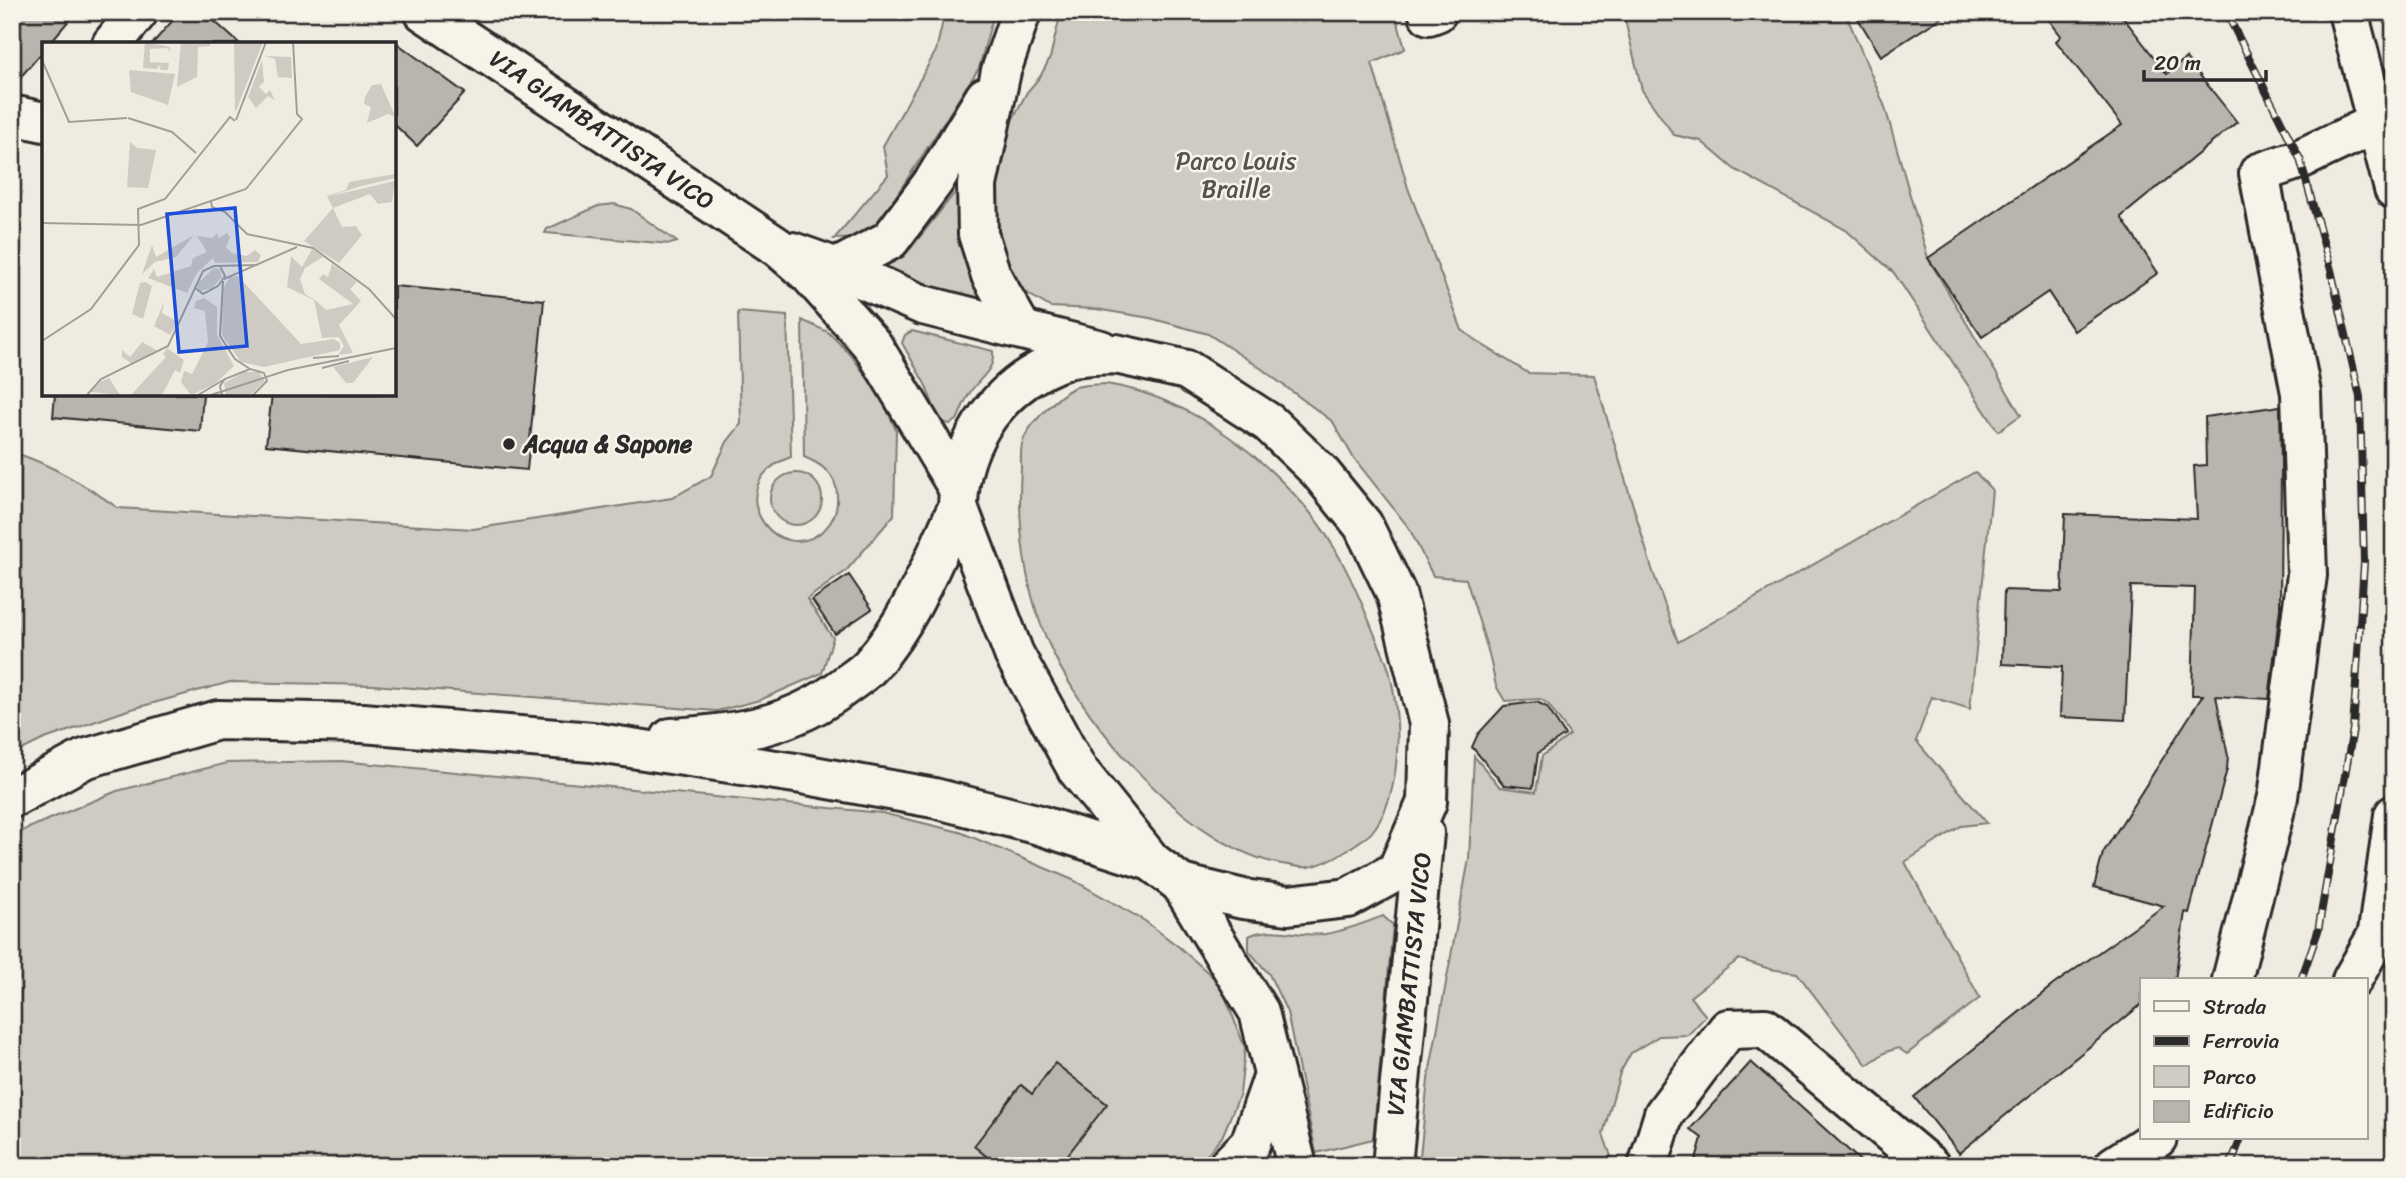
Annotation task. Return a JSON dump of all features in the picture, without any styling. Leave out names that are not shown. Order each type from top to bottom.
[{"type":"street","points":[[114,42],[138,12]]},
{"type":"street","name":"VIA GIAMBATTISTA VICO","points":[[424,12],[779,248],[809,274],[873,346],[958,497],[1014,654],[1077,769],[1151,861]]},
{"type":"street","points":[[1021,12],[1001,71],[977,185],[978,234],[990,275],[1021,328]]},
{"type":"street","points":[[2348,12],[2394,189]]},
{"type":"street","points":[[837,268],[890,240],[934,181],[1001,71]]},
{"type":"street","points":[[12,116],[42,122]]},
{"type":"street","points":[[2233,978],[2278,797],[2307,575],[2301,393],[2259,173],[2300,159],[2375,124]]},
{"type":"street","name":"VIA GIAMBATTISTA VICO","points":[[779,248],[837,268],[923,305],[1116,354],[1188,369],[1269,423],[1319,471],[1363,525],[1396,593],[1429,724],[1427,802],[1392,1166]]},
{"type":"street","points":[[592,742],[726,734],[769,725],[825,702],[870,666],[901,623],[923,583],[958,497],[974,439],[999,400],[1026,377],[1069,358],[1116,354]]},
{"type":"street","points":[[12,798],[84,759],[218,720],[363,723],[592,742],[802,774],[934,798],[1036,824],[1151,861],[1181,884],[1259,1012],[1297,1166]]},
{"type":"street","points":[[1181,884],[1243,899],[1288,905],[1348,898],[1397,871],[1427,802]]},
{"type":"street","points":[[2376,939],[2394,815]]},
{"type":"street","points":[[2353,978],[2394,903]]},
{"type":"street","points":[[1648,1166],[1664,1114],[1728,1029],[1765,1028],[1930,1166]]},
{"type":"street","points":[[1228,1166],[1250,1144],[1274,1075]]},
{"type":"street","points":[[2114,1166],[2154,1140]]},
{"type":"green space","points":[[945,12],[994,12],[979,68],[869,238],[834,239],[888,175],[883,146],[936,51]]},
{"type":"green space","name":"Parco Louis Braille","points":[[1061,12],[1395,12],[1405,49],[1372,63],[1408,188],[1462,330],[1528,373],[1594,375],[1652,569],[1678,642],[1975,472],[1992,490],[1970,709],[1932,697],[1916,741],[1987,823],[1961,826],[1905,862],[1980,998],[1907,1054],[1898,1048],[1886,1052],[1867,1065],[1797,973],[1770,969],[1739,959],[1690,997],[1706,1016],[1688,1035],[1659,1036],[1631,1053],[1620,1073],[1603,1134],[1612,1159],[1611,1166],[1419,1166],[1428,1080],[1469,859],[1474,756],[1500,787],[1536,792],[1542,756],[1570,735],[1548,704],[1540,699],[1505,701],[1496,686],[1466,579],[1433,576],[1409,528],[1353,457],[1333,422],[1259,367],[1208,334],[1150,318],[1096,309],[1050,307],[1022,290],[1011,269],[997,229],[996,181],[1006,132],[1027,92],[1040,77],[1050,58]]},
{"type":"green space","points":[[1623,12],[1845,12],[1885,107],[1928,258],[2021,415],[1998,431],[1894,273],[1846,230],[1734,169],[1701,141],[1674,135],[1642,90]]},
{"type":"green space","points":[[961,185],[962,228],[968,269],[981,299],[937,289],[884,267],[911,248]]},
{"type":"green space","points":[[614,204],[631,209],[677,242],[670,244],[545,233],[547,229],[598,206]]},
{"type":"green space","points":[[738,312],[787,316],[791,457],[769,470],[758,486],[756,503],[762,520],[773,533],[789,540],[807,540],[825,529],[837,504],[836,487],[831,475],[804,457],[802,320],[828,332],[851,355],[883,400],[896,430],[894,515],[846,571],[807,599],[833,638],[822,673],[760,700],[717,711],[373,685],[230,682],[128,710],[42,740],[12,755],[12,452],[67,476],[118,508],[473,529],[672,498],[711,476],[727,442],[741,424]]},
{"type":"green space","points":[[912,331],[993,351],[992,364],[969,394],[957,420],[950,424],[940,422],[925,384],[902,343],[905,335]]},
{"type":"green space","points":[[1106,384],[1134,390],[1189,412],[1262,462],[1314,518],[1335,549],[1352,582],[1389,670],[1396,710],[1397,754],[1390,796],[1372,832],[1327,861],[1303,867],[1253,856],[1218,838],[1183,814],[1119,751],[1069,682],[1052,651],[1035,607],[1025,561],[1020,514],[1022,444],[1037,419],[1067,392],[1081,386]]},
{"type":"green space","points":[[796,473],[806,475],[814,481],[820,489],[820,509],[814,517],[806,523],[796,525],[786,523],[778,517],[772,509],[770,499],[772,489],[778,481],[786,475]]},
{"type":"green space","points":[[341,761],[882,813],[960,832],[1073,880],[1145,921],[1220,983],[1245,1048],[1240,1094],[1222,1137],[1197,1166],[12,1166],[12,839],[26,829],[117,791],[227,763]]},
{"type":"green space","points":[[1383,916],[1393,925],[1373,1139],[1316,1153],[1287,1012],[1269,974],[1249,951],[1249,936],[1266,931],[1325,934]]},
{"type":"building","points":[[12,12],[76,12],[51,42],[42,42],[42,52],[12,87]]},
{"type":"building","points":[[180,12],[204,12],[238,42],[154,42]]},
{"type":"building","points":[[1854,12],[1950,12],[1881,56]]},
{"type":"building","points":[[2043,12],[2119,12],[2167,74],[2186,58],[2237,122],[2121,217],[2158,273],[2074,331],[2048,292],[1982,337],[1928,258],[2122,125],[2056,41],[2061,36]]},
{"type":"building","points":[[396,42],[465,93],[417,146],[396,126]]},
{"type":"building","points":[[396,286],[544,300],[527,470],[266,445],[272,396],[396,396]]},
{"type":"building","points":[[55,396],[203,396],[200,431],[53,417]]},
{"type":"building","points":[[2280,406],[2280,608],[2269,699],[2216,696],[2228,756],[2227,769],[2189,913],[2185,912],[2175,978],[2140,978],[2140,1006],[1959,1153],[1914,1097],[2053,985],[2164,906],[2094,887],[2103,853],[2203,695],[2192,695],[2195,588],[2131,586],[2125,720],[2060,717],[2062,667],[2002,664],[2004,590],[2062,592],[2065,514],[2197,519],[2194,466],[2206,465],[2205,417]]},
{"type":"building","points":[[849,575],[872,609],[835,634],[812,600]]},
{"type":"building","points":[[1537,702],[1547,707],[1565,735],[1538,753],[1533,788],[1504,785],[1472,747],[1478,734],[1504,706]]},
{"type":"building","points":[[1751,1062],[1866,1166],[1694,1166],[1702,1138],[1690,1129]]},
{"type":"building","points":[[1055,1063],[1107,1104],[1059,1166],[998,1166],[974,1146],[1021,1085],[1032,1094]]},
{"type":"railway","points":[[2226,12],[2300,159],[2331,270],[2360,397],[2364,563],[2353,729],[2318,931],[2302,978]]},
{"type":"railway","points":[[2230,1166],[2240,1140]]},
{"type":"place","name":"Acqua & Sapone","points":[[509,444]]}]
